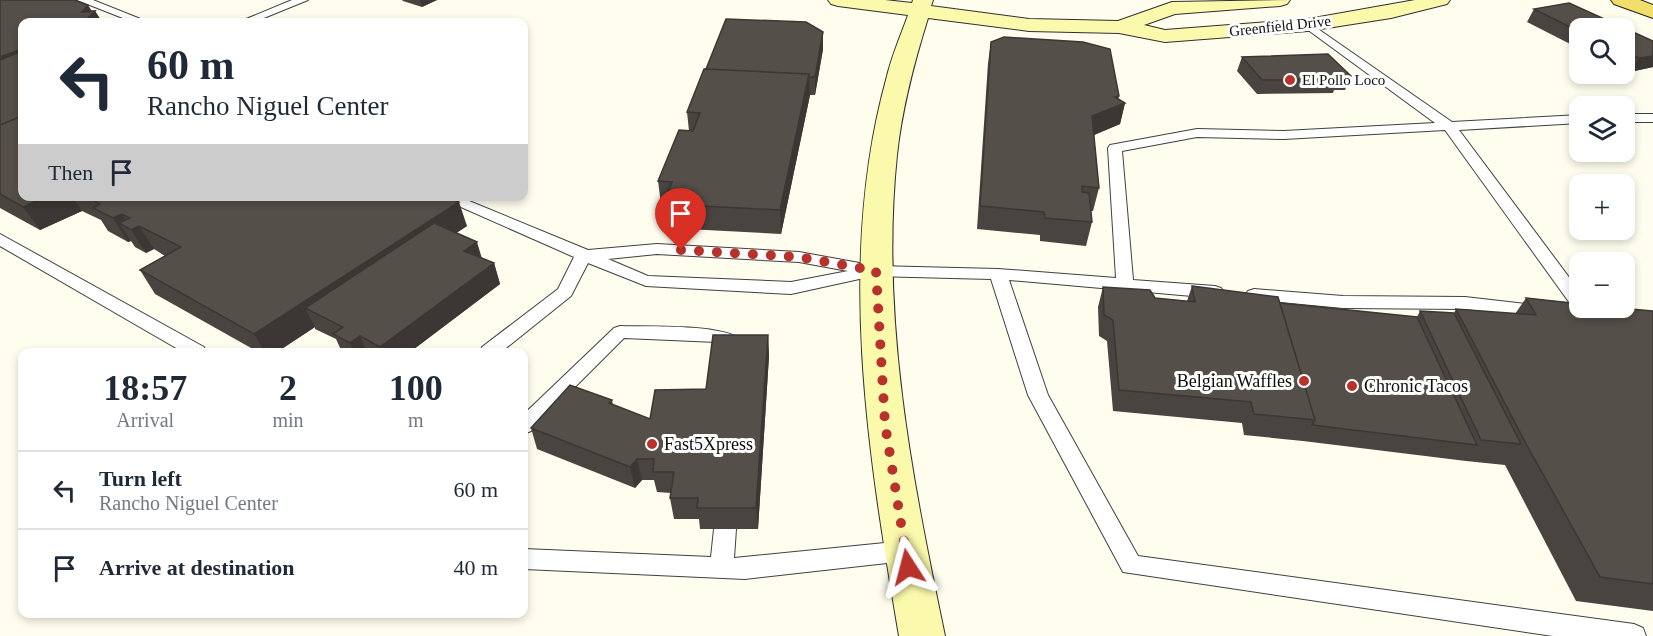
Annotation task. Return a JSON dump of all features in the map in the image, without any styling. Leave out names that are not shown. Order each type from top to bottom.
[{"type":"main road","name":"Greenfield Drive","points":[[838,0],[921,6],[1029,25],[1119,27],[1165,36],[1308,25],[1390,12],[1440,0]]},
{"type":"main road","name":"Greenfield Drive","points":[[1119,27],[1172,8],[1274,0]]},
{"type":"main road","points":[[1621,0],[1653,12]]},
{"type":"main road","points":[[921,6],[908,39],[890,109],[881,178],[876,271],[885,424],[922,636]]},
{"type":"lane","points":[[83,0],[131,18]]},
{"type":"lane","points":[[256,18],[302,0]]},
{"type":"lane","points":[[1308,25],[1450,127],[1569,290]]},
{"type":"lane","points":[[1635,118],[1653,118]]},
{"type":"lane","points":[[1125,284],[1115,147],[1197,133],[1284,135],[1569,120]]},
{"type":"lane","points":[[455,201],[646,281],[791,288],[876,271]]},
{"type":"lane","points":[[0,238],[190,348]]},
{"type":"lane","points":[[583,256],[669,250],[799,257],[876,271],[998,274],[1343,302],[1465,303],[1569,314]]},
{"type":"lane","points":[[494,348],[564,292],[583,256]]},
{"type":"lane","points":[[998,274],[1038,395],[1131,565],[1634,636]]},
{"type":"lane","points":[[528,422],[620,332],[720,336],[740,345],[739,356]]},
{"type":"lane","points":[[721,569],[725,529]]},
{"type":"lane","points":[[528,559],[745,569],[906,551]]},
{"type":"building","points":[[0,0],[74,0],[88,5],[82,12],[95,11],[88,18],[18,18],[18,50],[0,57]]},
{"type":"building","points":[[1569,3],[1602,18],[1569,18],[1569,26],[1534,9]]},
{"type":"building","points":[[726,19],[806,22],[823,32],[815,77],[809,77],[809,74],[706,69]]},
{"type":"building","points":[[1635,33],[1653,41],[1653,56],[1635,56]]},
{"type":"building","points":[[1004,37],[1083,42],[1110,49],[1119,96],[1115,97],[1125,103],[1092,116],[1099,188],[1082,186],[1082,192],[1089,193],[1092,222],[1045,218],[1044,212],[980,206],[991,42]]},
{"type":"building","points":[[18,53],[18,118],[0,125],[0,60]]},
{"type":"building","points":[[1328,54],[1351,76],[1337,76],[1338,79],[1262,80],[1242,57]]},
{"type":"building","points":[[704,69],[809,74],[780,210],[663,204],[672,182],[658,181],[679,130],[693,131],[700,113],[687,112]]},
{"type":"building","points":[[18,118],[18,201],[36,201],[23,207],[0,194],[0,125]]},
{"type":"building","points":[[94,201],[459,202],[254,334],[140,270],[181,247],[139,226],[131,230],[119,223],[130,218],[122,214],[113,218],[93,208],[100,204]]},
{"type":"building","points":[[434,223],[477,242],[464,251],[494,263],[380,347],[360,336],[350,343],[333,334],[343,327],[305,308]]},
{"type":"building","points":[[1192,286],[1278,297],[1315,420],[1254,414],[1251,402],[1119,390],[1113,320],[1104,315],[1103,287],[1150,290],[1155,298],[1195,302]]},
{"type":"building","points":[[1526,298],[1569,303],[1569,318],[1635,318],[1635,309],[1653,311],[1653,584],[1600,577],[1524,440],[1456,309],[1536,315]]},
{"type":"building","points":[[1280,303],[1417,317],[1477,445],[1312,425],[1315,420]]},
{"type":"building","points":[[1420,311],[1454,313],[1521,444],[1481,440]]},
{"type":"building","name":"Fast5Xpress","points":[[713,335],[768,335],[756,508],[697,508],[698,498],[670,498],[674,472],[653,472],[654,459],[637,459],[630,467],[531,428],[570,385],[612,400],[609,403],[650,419],[655,390],[706,389]]},
{"type":"place","name":"El Pollo Loco","points":[[1290,80]]},
{"type":"place","name":"Belgian Waffles","points":[[1304,381]]},
{"type":"place","name":"Chronic Tacos","points":[[1352,386]]},
{"type":"place","name":"Fast5Xpress","points":[[652,444]]},
{"type":"route","points":[[681,250],[799,257],[876,271],[885,424],[908,567]]}]
